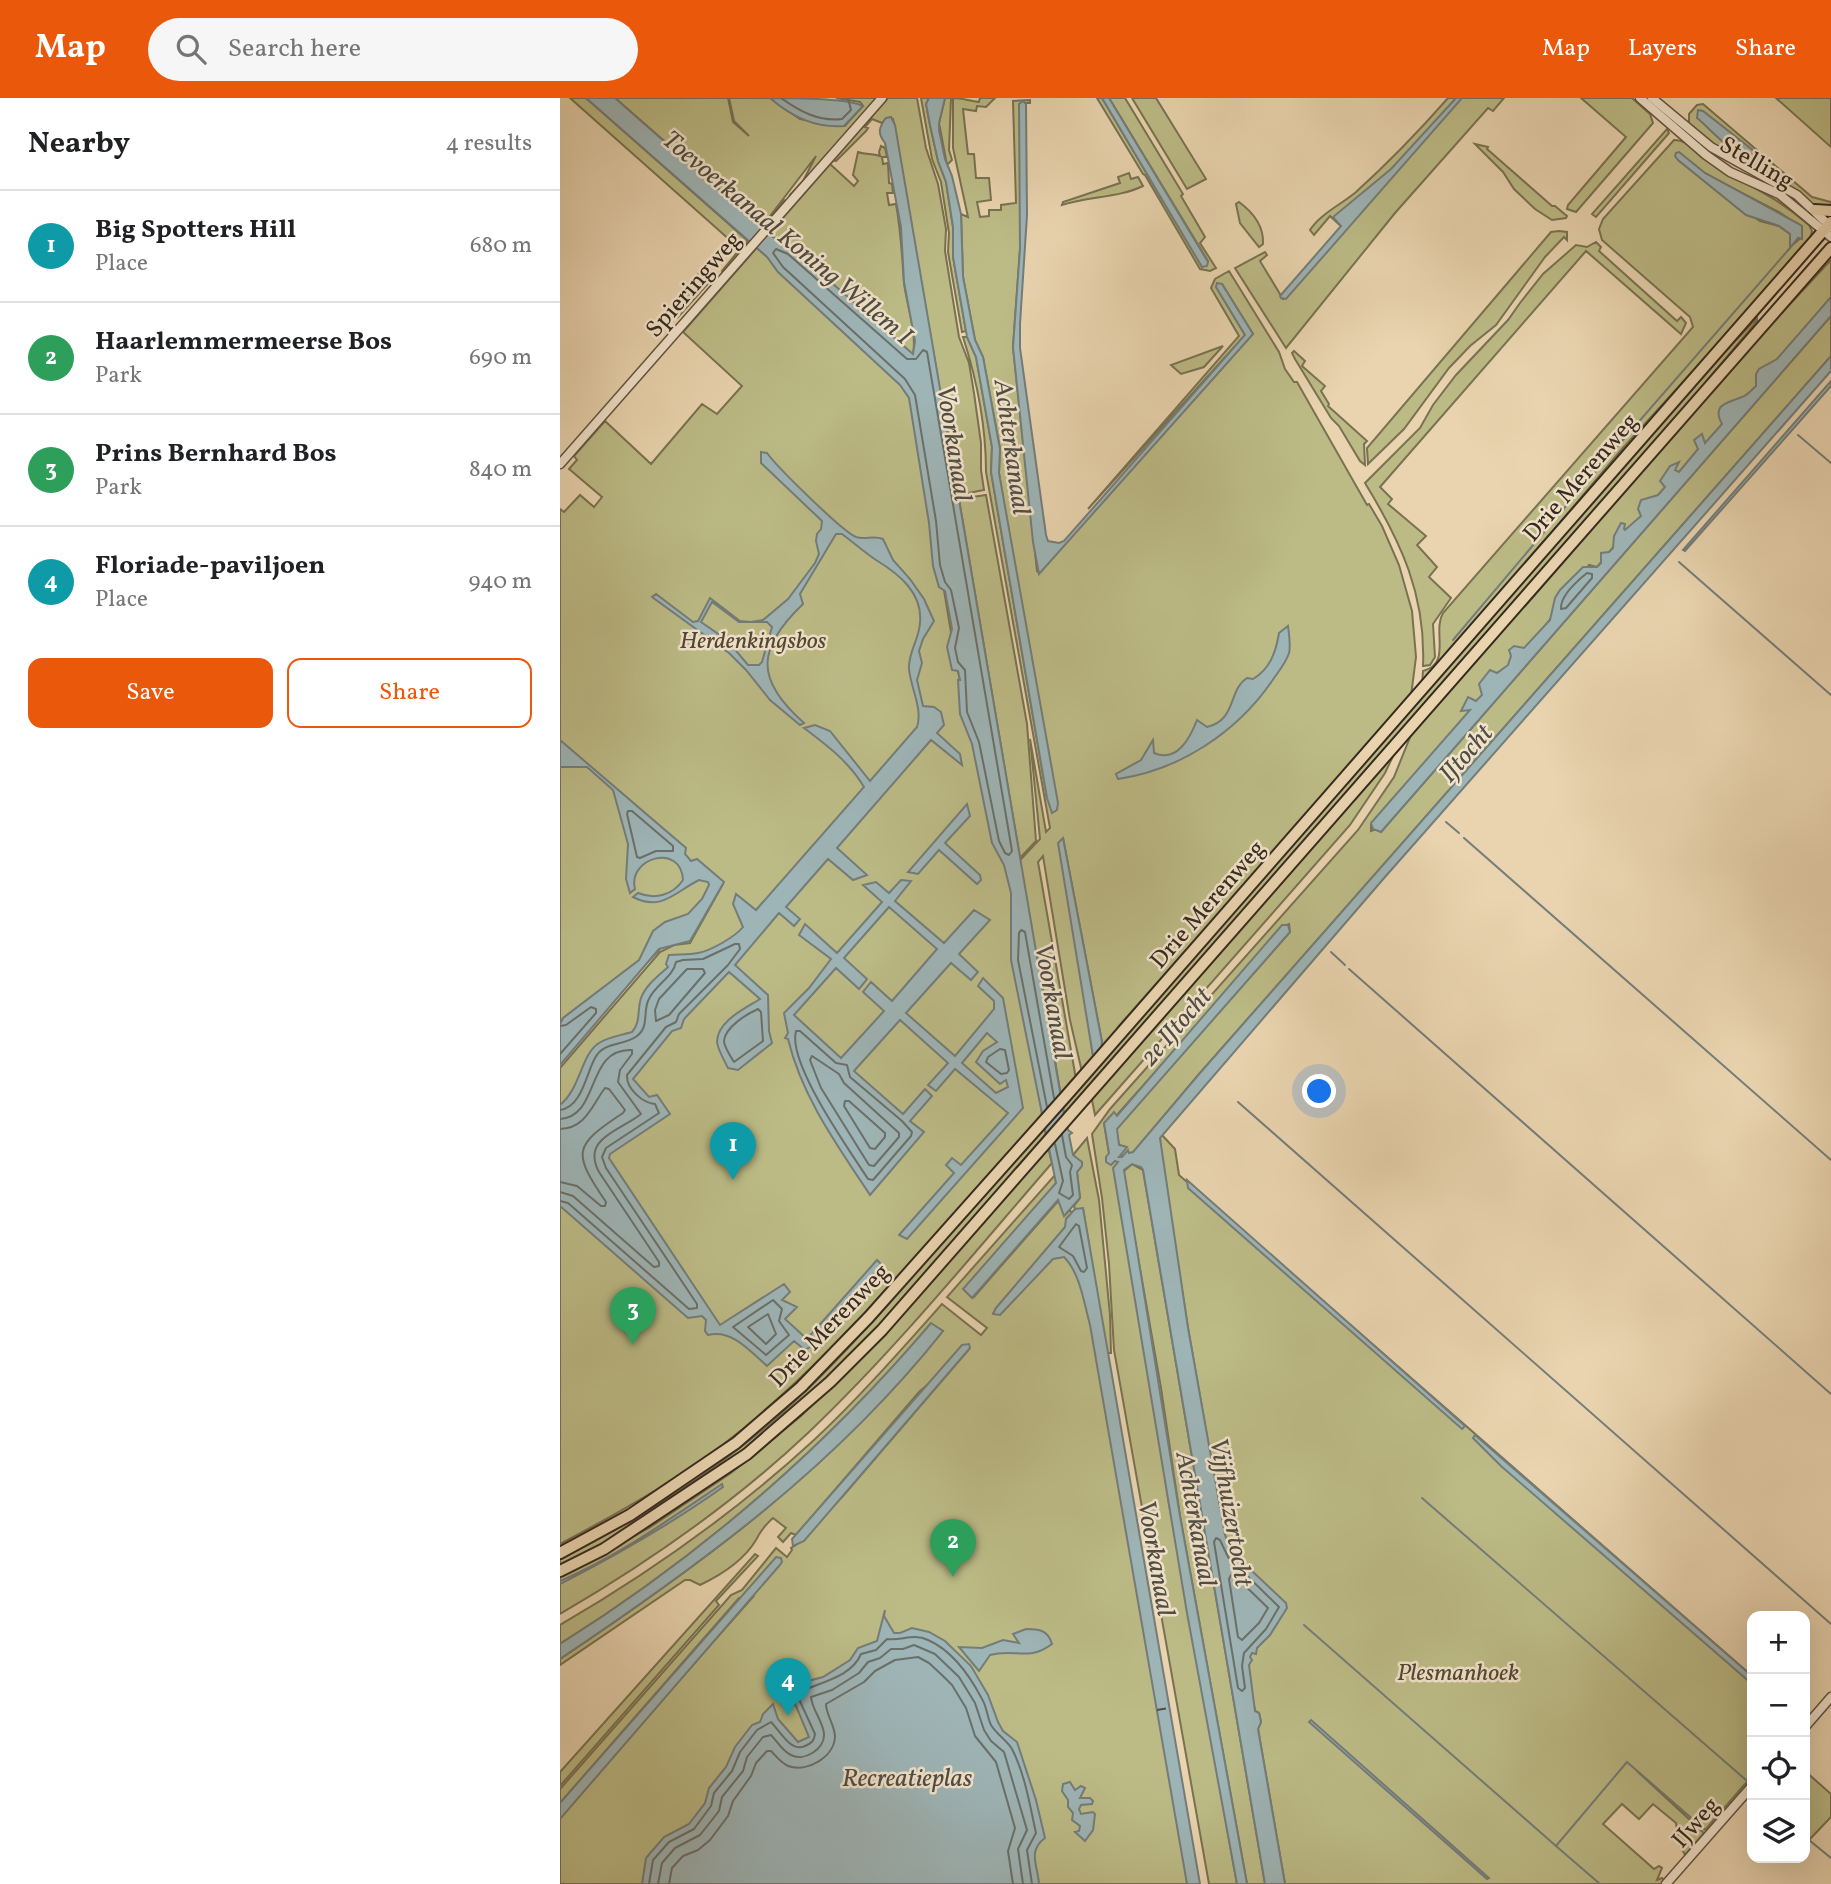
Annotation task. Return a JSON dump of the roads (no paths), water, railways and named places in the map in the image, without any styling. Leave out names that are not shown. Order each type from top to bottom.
[{"type":"highway","points":[[1815,210],[1831,211]]},
{"type":"highway","name":"Drie Merenweg","points":[[560,1553],[630,1516],[736,1443],[800,1387],[869,1317],[1041,1126],[1829,229]]},
{"type":"highway","name":"Drie Merenweg","points":[[560,1571],[604,1549],[747,1454],[797,1412],[882,1330],[1831,247]]},
{"type":"street","name":"Spieringweg","points":[[560,464],[882,98]]},
{"type":"street","name":"Stelling","points":[[1640,98],[1706,155],[1730,172],[1779,194],[1829,229]]},
{"type":"street","name":"Stelling","points":[[1652,98],[1712,147],[1779,183],[1815,210],[1829,229]]},
{"type":"street","points":[[1810,1721],[1831,1697]]},
{"type":"street","name":"IJweg","points":[[1666,1884],[1747,1792]]},
{"type":"water","points":[[586,98],[615,98],[773,237],[792,248],[913,354],[915,341],[904,282],[901,227],[885,143],[880,133],[880,127],[886,118],[891,117],[895,125],[1064,1115],[1068,1130],[1072,1133],[1069,1135],[1073,1155],[1082,1162],[1077,1172],[1080,1198],[1064,1216],[1058,1200],[972,1298],[963,1289],[1056,1183],[1011,960],[1011,893],[1004,865],[992,843],[972,744],[960,714],[960,680],[958,671],[952,670],[947,647],[952,629],[945,591],[939,587],[933,566],[929,523],[909,398],[900,385],[778,272],[767,257]]},
{"type":"water","points":[[770,98],[833,100],[863,106],[844,126],[833,126],[804,120]]},
{"type":"water","points":[[929,98],[945,98],[939,130],[961,214],[963,277],[975,340],[983,357],[1000,449],[999,473],[1058,803],[1057,810],[1052,813],[1047,798],[991,472],[992,447],[976,357],[967,337],[953,257],[953,227],[946,182],[938,161],[926,104]]},
{"type":"water","points":[[1102,98],[1109,98],[1208,262],[1207,266],[1202,267]]},
{"type":"water","points":[[1456,98],[1462,98],[1286,299],[1281,298],[1341,226],[1333,217],[1391,169]]},
{"type":"water","points":[[1023,101],[1026,104],[1027,215],[1020,348],[1048,541],[1064,541],[1245,335],[1216,287],[1217,283],[1222,284],[1253,334],[1039,574],[1033,542],[1013,347],[1020,249],[1019,104]]},
{"type":"water","points":[[1698,110],[1703,111],[1754,151],[1752,154],[1737,151],[1723,142],[1697,118]]},
{"type":"water","points":[[1679,152],[1705,173],[1802,226],[1802,239],[1798,238],[1790,248],[1790,234],[1779,226],[1746,215],[1678,160],[1675,156]]},
{"type":"water","points":[[1831,297],[1831,316],[1381,832],[1373,829],[1371,823],[1470,710],[1461,711],[1468,697],[1476,701],[1482,695],[1479,684],[1490,670],[1497,673],[1508,665],[1511,656],[1509,650],[1514,646],[1524,648],[1550,620],[1555,598],[1560,590],[1583,567],[1597,567],[1601,563],[1601,553],[1609,552],[1613,548],[1614,536],[1621,523],[1625,524],[1625,530],[1641,516],[1638,509],[1641,500],[1658,495],[1665,487],[1660,481],[1670,466],[1679,462],[1675,470],[1679,472],[1698,449],[1694,440],[1702,434],[1705,443],[1722,424],[1719,417],[1720,408],[1746,395],[1756,386],[1759,369],[1777,359]]},
{"type":"water","points":[[1831,356],[1831,371],[1385,877],[1160,1138],[1188,1328],[1225,1535],[1232,1552],[1286,1603],[1287,1608],[1270,1635],[1257,1648],[1256,1654],[1252,1653],[1249,1665],[1255,1711],[1259,1713],[1261,1722],[1258,1729],[1285,1884],[1265,1884],[1143,1170],[1132,1164],[1124,1170],[1180,1516],[1247,1884],[1237,1884],[1187,1613],[1113,1168],[1118,1162],[1115,1161],[1111,1165],[1106,1162],[1109,1153],[1104,1123],[1114,1112],[1117,1116],[1282,925],[1288,925],[1290,932],[1117,1129],[1119,1145],[1127,1147],[1119,1157],[1128,1150],[1129,1153],[1133,1152]]},
{"type":"water","points":[[1831,381],[1831,386],[1685,551],[1683,550]]},
{"type":"water","points":[[761,452],[767,453],[810,498],[849,533],[856,537],[883,539],[893,560],[924,599],[934,621],[919,651],[922,663],[917,680],[923,706],[934,707],[941,712],[944,725],[937,733],[960,754],[962,765],[931,740],[837,848],[867,875],[853,880],[828,859],[786,907],[800,919],[794,926],[779,913],[735,965],[768,995],[772,1043],[738,1070],[728,1068],[717,1042],[718,1034],[733,1016],[760,999],[729,972],[684,1019],[681,1028],[672,1031],[633,1079],[649,1097],[657,1095],[670,1114],[610,1154],[609,1158],[720,1325],[784,1284],[790,1292],[782,1300],[797,1307],[785,1319],[807,1339],[877,1260],[882,1265],[810,1347],[805,1350],[794,1341],[767,1366],[733,1338],[708,1335],[705,1331],[706,1320],[702,1316],[688,1318],[560,1206],[560,1105],[572,1090],[593,1048],[607,1039],[632,1032],[637,1024],[643,993],[668,967],[666,964],[669,955],[703,952],[739,931],[743,927],[733,904],[736,894],[756,910],[864,787],[845,762],[804,728],[815,725],[830,731],[870,781],[917,727],[918,706],[909,669],[920,623],[918,602],[901,578],[842,534],[836,534],[800,594],[803,604],[777,635],[770,649],[770,678],[776,692],[804,723],[800,725],[770,700],[729,653],[652,597],[656,594],[693,622],[698,621],[710,598],[740,621],[751,622],[763,620],[788,599],[819,554],[816,541],[822,521],[761,463]],"holes":[[[712,602],[739,622],[767,622],[772,627],[759,665],[748,665],[727,640],[701,622]]]},
{"type":"water","points":[[1288,626],[1290,647],[1286,660],[1242,717],[1205,746],[1185,757],[1163,767],[1118,779],[1116,774],[1141,760],[1153,740],[1154,753],[1169,755],[1182,747],[1197,720],[1207,727],[1223,718],[1241,683],[1247,678],[1253,679],[1259,675],[1268,665],[1279,633]]},
{"type":"water","points":[[560,740],[686,848],[685,854],[691,861],[697,859],[724,882],[690,941],[659,949],[560,1065],[560,1024],[563,1018],[639,960],[653,931],[665,922],[688,914],[702,899],[709,885],[708,882],[699,880],[660,901],[643,901],[633,897],[638,893],[657,896],[669,893],[683,880],[680,868],[674,861],[665,858],[646,863],[639,869],[635,878],[635,889],[630,893],[626,879],[628,844],[613,790],[587,767],[560,767]]},
{"type":"water","points":[[967,804],[970,816],[945,843],[980,875],[981,880],[977,884],[939,850],[918,874],[908,872]]},
{"type":"water","points":[[1063,838],[1102,1042],[1101,1049],[1093,1056],[1058,843]]},
{"type":"water","points":[[901,880],[911,881],[895,901],[944,943],[974,910],[990,920],[959,954],[978,972],[971,980],[951,963],[906,1013],[955,1056],[994,1009],[994,1001],[978,986],[983,978],[1003,998],[1023,1108],[907,1239],[899,1235],[954,1173],[946,1165],[952,1158],[961,1165],[1008,1113],[955,1069],[936,1091],[928,1085],[948,1063],[900,1020],[854,1071],[903,1114],[925,1089],[932,1096],[910,1121],[924,1132],[870,1195],[811,1101],[788,1039],[785,1038],[788,1033],[784,1013],[809,988],[831,959],[799,935],[805,924],[837,953],[882,902],[863,885],[876,882],[889,893]],"holes":[[[889,907],[937,949],[892,1001],[871,982],[863,992],[884,1011],[841,1058],[794,1015],[836,968],[859,989],[867,979],[844,958]],[[987,1033],[997,1042],[983,1051],[976,1062],[1000,1084],[1006,1080],[1008,1087],[996,1093],[962,1063]]]},
{"type":"water","points":[[1187,1180],[1465,1426],[1462,1429],[1188,1188]]},
{"type":"water","points":[[1083,1208],[1200,1884],[1187,1884],[1090,1325],[1074,1271],[1064,1257],[1053,1259],[1000,1315],[993,1314],[1065,1227],[1066,1219],[1075,1209]]},
{"type":"water","points":[[931,1323],[943,1331],[858,1426],[812,1469],[716,1549],[560,1659],[560,1644],[612,1610],[711,1537],[804,1457],[848,1414]]},
{"type":"water","points":[[969,1344],[970,1348],[804,1541],[793,1546],[792,1539],[962,1345]]},
{"type":"water","points":[[1475,1435],[1747,1672],[1747,1680],[1501,1466],[1473,1438]]},
{"type":"water","points":[[722,1484],[723,1487],[664,1526],[560,1584],[560,1581],[643,1536]]},
{"type":"water","points":[[776,1557],[781,1558],[779,1566],[560,1819],[560,1803]]},
{"type":"water","name":"Recreatieplas","points":[[885,1610],[884,1616],[894,1633],[912,1628],[929,1632],[945,1641],[971,1666],[988,1695],[1003,1731],[1017,1742],[1045,1838],[1036,1848],[1035,1854],[1039,1884],[642,1884],[646,1858],[664,1837],[689,1824],[705,1803],[709,1788],[726,1767],[735,1747],[752,1725],[760,1722],[763,1714],[773,1704],[778,1719],[798,1742],[809,1737],[796,1706],[785,1694],[808,1681],[823,1677],[850,1660],[858,1648],[877,1641]]},
{"type":"water","points":[[1026,1629],[1042,1631],[1052,1644],[1029,1654],[990,1655],[979,1671],[959,1647],[982,1648],[1003,1640],[1019,1643],[1013,1634]]},
{"type":"water","points":[[1311,1720],[1489,1878],[1309,1722]]},
{"type":"water","points":[[1070,1782],[1075,1790],[1081,1786],[1085,1788],[1080,1798],[1090,1798],[1093,1801],[1092,1804],[1081,1805],[1079,1809],[1081,1814],[1095,1814],[1093,1830],[1085,1841],[1075,1832],[1079,1831],[1080,1826],[1072,1820],[1073,1813],[1062,1791],[1063,1784]]},
{"type":"waterway","points":[[1453,640],[1790,248]]},
{"type":"waterway","points":[[1798,435],[1831,463]]},
{"type":"waterway","points":[[1679,562],[1831,695]]},
{"type":"waterway","points":[[1446,822],[1459,833]]},
{"type":"waterway","points":[[1464,838],[1831,1160]]},
{"type":"waterway","points":[[1331,952],[1345,965]]},
{"type":"waterway","points":[[1349,969],[1831,1394]]},
{"type":"waterway","points":[[1238,1102],[1831,1624]]},
{"type":"waterway","points":[[1422,1498],[1746,1780]]},
{"type":"waterway","points":[[1304,1625],[1556,1846]]},
{"type":"waterway","points":[[1600,1884],[1556,1846],[1627,1762],[1706,1831]]},
{"type":"waterway","points":[[1810,1841],[1831,1858]]},
{"type":"place","name":"Big Spotters Hill","points":[[733,1180]]},
{"type":"place","name":"Prins Bernhard Bos","points":[[633,1345]]},
{"type":"place","name":"Haarlemmermeerse Bos","points":[[953,1577]]},
{"type":"place","name":"Floriade-paviljoen","points":[[788,1716]]},
{"type":"water label","name":"Toevoerkanaal Koning Willem I","points":[[788,237]]},
{"type":"water label","name":"Voorkanaal","points":[[955,443]]},
{"type":"water label","name":"Achterkanaal","points":[[1013,447]]},
{"type":"water label","name":"IJtocht","points":[[1465,753]]},
{"type":"water label","name":"Voorkanaal","points":[[1054,1001]]},
{"type":"water label","name":"2e IJtocht","points":[[1175,1026]]},
{"type":"water label","name":"Vijfhuizertocht","points":[[1232,1512]]},
{"type":"water label","name":"Achterkanaal","points":[[1197,1519]]},
{"type":"water label","name":"Voorkanaal","points":[[1157,1558]]},
{"type":"park label","name":"Herdenkingsbos","points":[[753,640]]},
{"type":"park label","name":"Plesmanhoek","points":[[1458,1672]]}]
